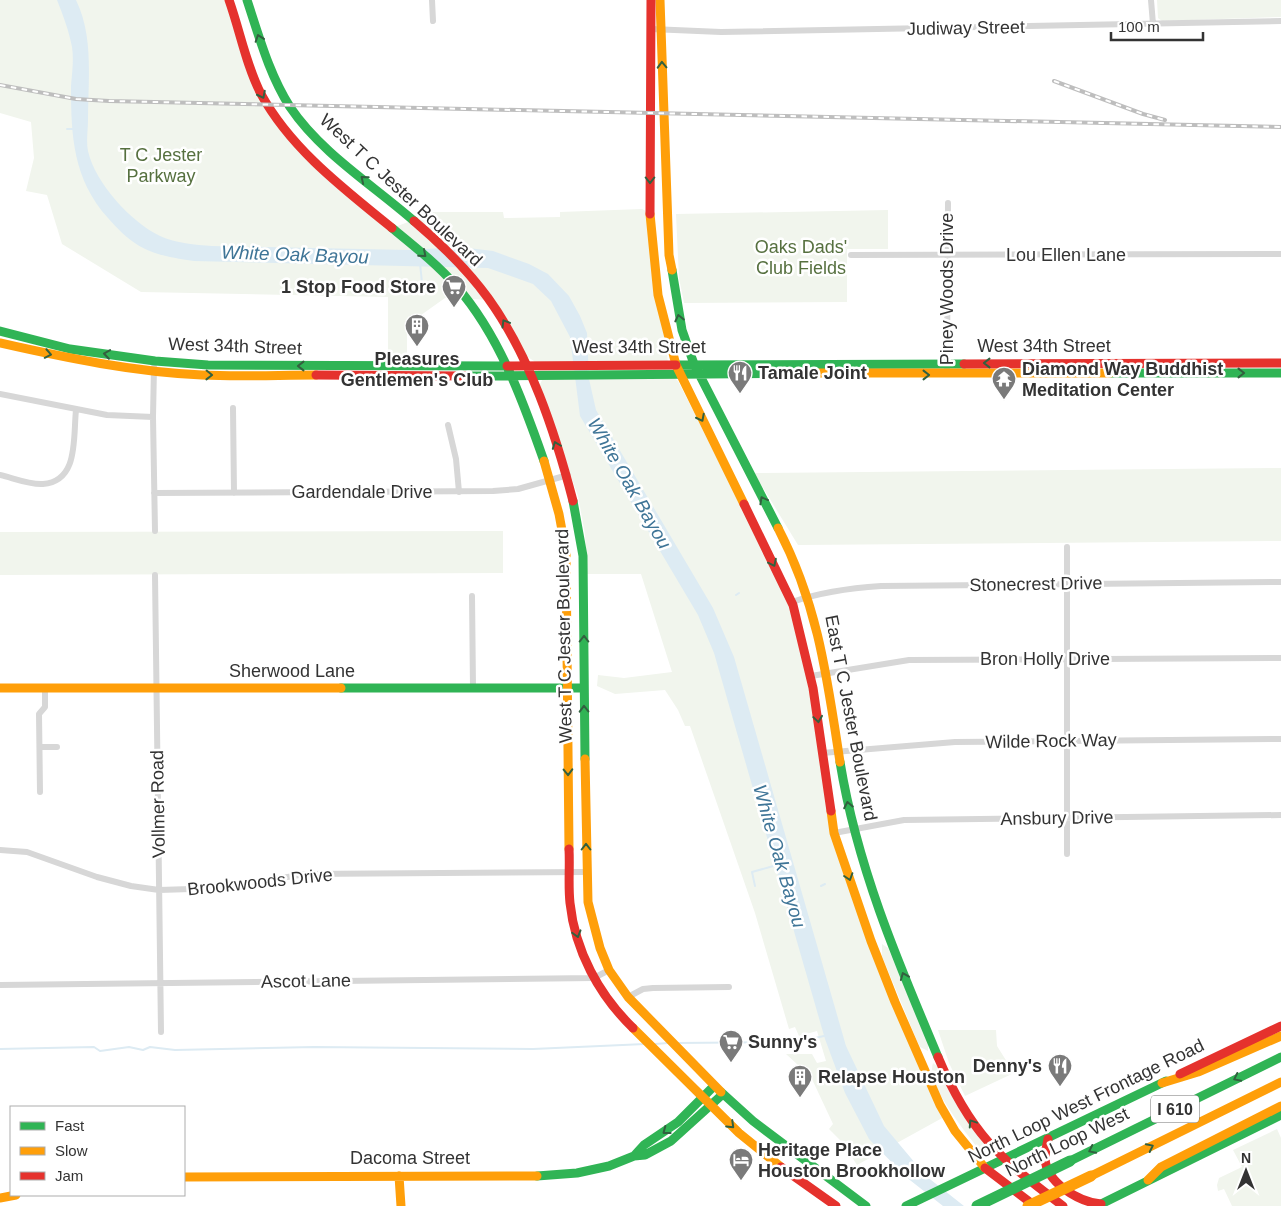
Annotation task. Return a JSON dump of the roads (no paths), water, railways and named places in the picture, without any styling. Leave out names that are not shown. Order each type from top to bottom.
[{"type":"main road","name":"West T C Jester Boulevard","points":[[229,0],[251,70],[267,105],[284,128],[301,148],[329,174],[444,273],[468,298],[493,335],[552,480],[562,522],[566,552],[568,872],[575,930],[594,978],[617,1012],[739,1133],[836,1206]]},
{"type":"main road","name":"West T C Jester Boulevard","points":[[248,0],[268,64],[290,106],[309,131],[341,162],[363,178],[427,234],[470,276],[497,310],[530,371],[568,475],[579,517],[583,556],[586,872],[588,902],[598,940],[610,970],[628,997],[714,1086],[796,1156],[866,1206]]},
{"type":"main road","points":[[651,0],[656,29]]},
{"type":"main road","points":[[660,0],[650,113],[650,205],[653,256],[669,255]]},
{"type":"main road","name":"East T C Jester Boulevard","points":[[656,29],[665,114],[669,255],[682,330],[697,369],[796,563],[810,596],[828,672],[839,751],[854,829],[888,936],[938,1056],[970,1120],[1004,1161],[1063,1206]]},
{"type":"main road","points":[[251,70],[268,64]]},
{"type":"main road","points":[[650,146],[666,147]]},
{"type":"main road","points":[[329,174],[341,162]]},
{"type":"main road","name":"East T C Jester Boulevard","points":[[653,256],[660,306],[678,370],[792,602],[811,676],[834,833],[871,941],[922,1062],[950,1122],[982,1171],[1035,1206]]},
{"type":"main road","points":[[468,298],[480,288]]},
{"type":"main road","name":"West 34th Street","points":[[0,331],[70,353]]},
{"type":"main road","name":"West 34th Street","points":[[0,343],[155,366],[509,371],[1107,369],[1281,373]]},
{"type":"main road","name":"West 34th Street","points":[[1107,369],[1281,363]]},
{"type":"main road","points":[[738,490],[754,483]]},
{"type":"main road","name":"Sherwood Lane","points":[[0,688],[584,688]]},
{"type":"main road","points":[[871,941],[888,936]]},
{"type":"main road","name":"North Loop West Frontage Road","points":[[906,1206],[1004,1161],[1281,1026]]},
{"type":"main road","points":[[1162,1083],[1198,1072],[1281,1036]]},
{"type":"main road","points":[[922,1062],[938,1056]]},
{"type":"main road","name":"North Loop West","points":[[977,1206],[1281,1057]]},
{"type":"main road","name":"I 610","points":[[1028,1206],[1281,1082]]},
{"type":"main road","name":"Dacoma Street","points":[[707,1102],[714,1086]]},
{"type":"main road","name":"Dacoma Street","points":[[185,1177],[558,1176],[601,1168],[634,1156],[640,1147],[707,1102],[723,1094]]},
{"type":"main road","points":[[1148,1180],[1161,1167],[1281,1106]]},
{"type":"main road","points":[[1048,1139],[1045,1159],[1050,1176],[1080,1199],[1099,1205],[1281,1115]]},
{"type":"main road","points":[[786,1170],[796,1156]]},
{"type":"main road","points":[[399,1176],[401,1206]]},
{"type":"street","points":[[432,0],[432,21]]},
{"type":"street","points":[[1151,0],[1153,24]]},
{"type":"street","name":"Judiway Street","points":[[656,29],[721,32],[1281,21]]},
{"type":"street","name":"Piney Woods Drive","points":[[947,369],[948,203]]},
{"type":"street","name":"Lou Ellen Lane","points":[[851,255],[1281,254]]},
{"type":"street","points":[[154,531],[152,417],[155,366]]},
{"type":"street","points":[[0,394],[107,415],[152,417]]},
{"type":"street","points":[[234,408],[234,493]]},
{"type":"street","points":[[0,475],[41,484],[60,480],[70,467],[76,410]]},
{"type":"street","points":[[448,426],[456,459],[459,492]]},
{"type":"street","name":"Gardendale Drive","points":[[154,492],[459,492],[518,489],[568,475]]},
{"type":"street","points":[[1067,547],[1065,659],[1067,854]]},
{"type":"street","name":"Vollmer Road","points":[[154,575],[161,1032]]},
{"type":"street","name":"Stonecrest Drive","points":[[792,602],[810,596],[881,586],[1281,582]]},
{"type":"street","points":[[472,596],[474,688]]},
{"type":"street","name":"Bron Holly Drive","points":[[811,676],[909,660],[1281,658]]},
{"type":"street","points":[[40,792],[39,714],[45,707],[45,688]]},
{"type":"street","name":"Wilde Rock Way","points":[[822,753],[955,742],[1281,739]]},
{"type":"street","points":[[40,747],[57,747]]},
{"type":"street","name":"Ansbury Drive","points":[[834,833],[904,820],[1281,815]]},
{"type":"street","name":"Brookwoods Drive","points":[[0,850],[27,852],[131,886],[159,890],[223,888],[305,874],[586,872]]},
{"type":"street","name":"Ascot Lane","points":[[0,985],[594,978],[610,970]]},
{"type":"street","points":[[628,997],[643,989],[653,988],[730,987]]},
{"type":"water","name":"White Oak Bayou","points":[[57,0],[76,0],[82,14],[88,44],[87,143],[92,163],[98,176],[116,200],[149,230],[172,240],[212,246],[409,250],[460,247],[493,251],[529,264],[548,274],[569,296],[587,333],[589,379],[596,410],[713,608],[734,657],[846,1046],[884,1126],[926,1176],[964,1206],[943,1206],[906,1177],[869,1139],[845,1093],[825,1039],[714,653],[698,615],[580,416],[570,337],[551,301],[533,284],[488,268],[194,261],[156,253],[136,244],[118,229],[96,203],[87,188],[81,172],[73,139],[72,47],[68,29]]},
{"type":"waterway","points":[[67,129],[75,129]]},
{"type":"waterway","points":[[403,286],[422,283],[420,263]]},
{"type":"waterway","name":"White Oak Bayou","points":[[755,886],[752,872],[777,865]]},
{"type":"waterway","points":[[821,886],[825,884]]},
{"type":"waterway","points":[[677,1043],[797,1042],[824,1036]]},
{"type":"waterway","points":[[655,1044],[668,1043]]},
{"type":"waterway","points":[[0,1049],[94,1047],[100,1051],[129,1047],[143,1050],[150,1047],[175,1050],[314,1047],[533,1049],[645,1044]]},
{"type":"railway","points":[[1054,81],[1143,114],[1165,120]]},
{"type":"railway","points":[[0,85],[76,99],[109,101],[1281,127]]},
{"type":"place","name":"1 Stop Food Store","points":[[454,308]]},
{"type":"place","name":"Pleasures Gentlemen's Club","points":[[417,347]]},
{"type":"place","name":"Tamale Joint","points":[[740,394]]},
{"type":"place","name":"Diamond Way Buddhist Meditation Center","points":[[1004,400]]},
{"type":"place","name":"Sunny's","points":[[731,1063]]},
{"type":"place","name":"Denny's","points":[[1060,1087]]},
{"type":"place","name":"Relapse Houston","points":[[800,1098]]},
{"type":"place","name":"Heritage Place Houston Brookhollow","points":[[741,1181]]},
{"type":"park label","name":"T C Jester Parkway","points":[[161,165]]},
{"type":"park label","name":"Oaks Dads' Club Fields","points":[[801,257]]}]
